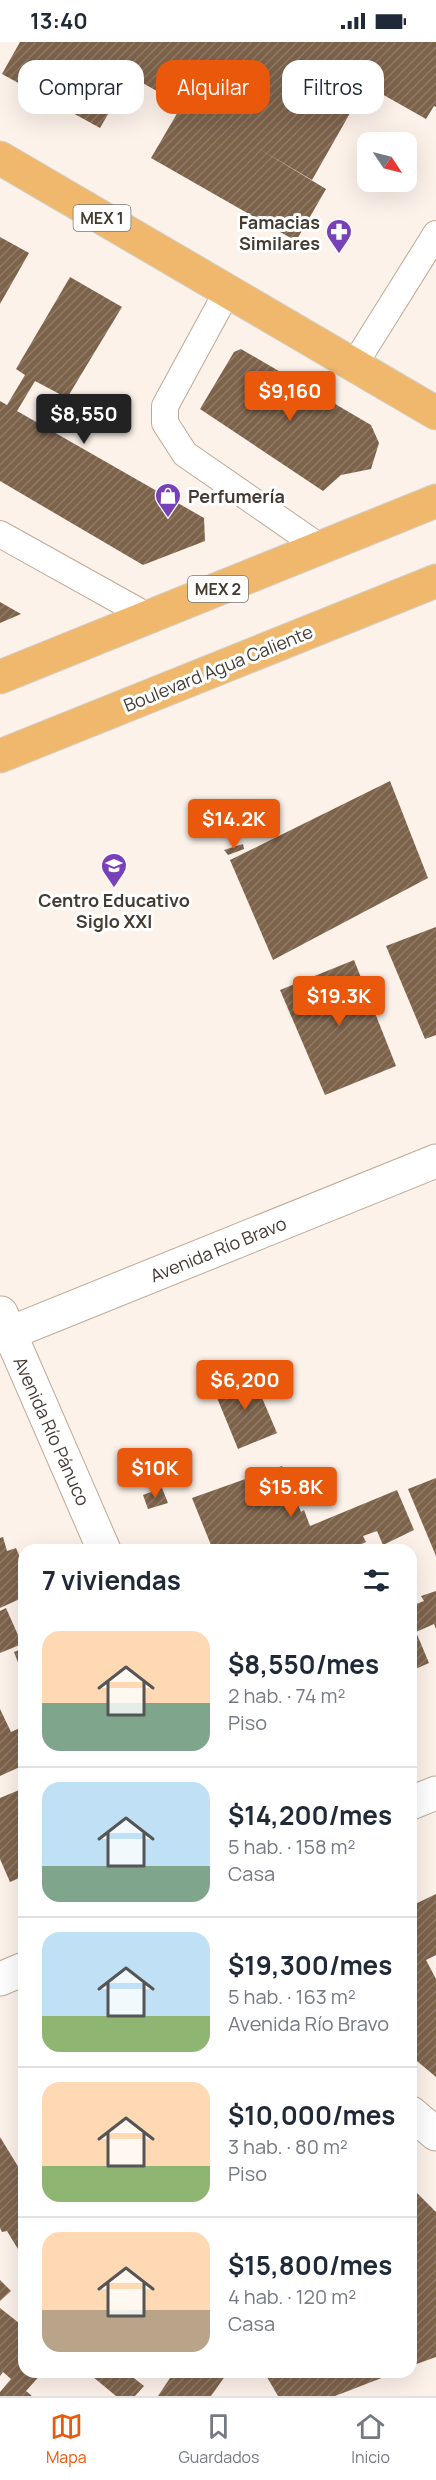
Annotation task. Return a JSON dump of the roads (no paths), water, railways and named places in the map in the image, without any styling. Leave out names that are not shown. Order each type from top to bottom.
[{"type":"main road","name":"MEX 1","points":[[0,158],[436,413]]},
{"type":"main road","name":"MEX 2","points":[[0,677],[436,501]]},
{"type":"main road","name":"Boulevard Agua Caliente","points":[[0,756],[436,580]]},
{"type":"street","name":"Avenida Río Bravo","points":[[3,1327],[436,1161]]},
{"type":"street","name":"Avenida Río Pánuco","points":[[3,1327],[101,1544]]},
{"type":"street","points":[[417,1801],[436,1793]]},
{"type":"street","points":[[0,1979],[18,1972]]},
{"type":"street","points":[[417,2118],[436,2134]]},
{"type":"lane","points":[[354,365],[436,234]]},
{"type":"lane","points":[[227,292],[165,406],[165,423],[185,454],[321,548]]},
{"type":"lane","points":[[0,534],[149,617]]},
{"type":"place","name":"Famacias Similares","points":[[339,255]]},
{"type":"place","name":"Perfumería","points":[[168,519]]},
{"type":"place","name":"Centro Educativo Siglo XXI","points":[[114,889]]}]
